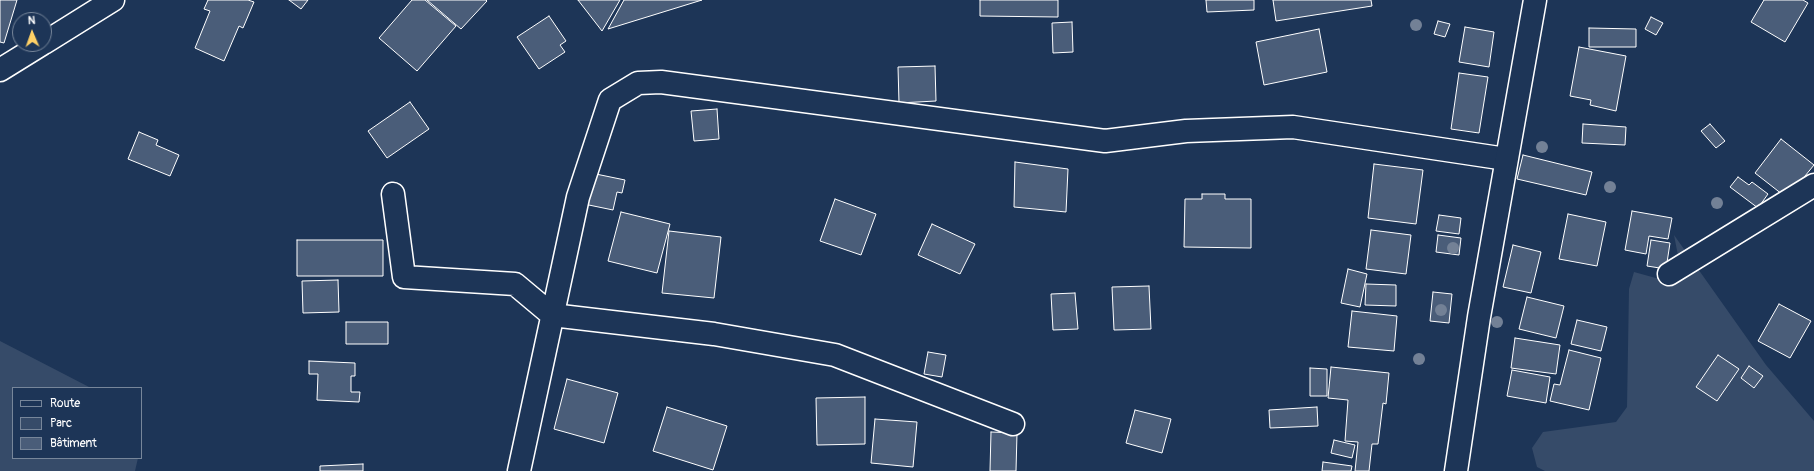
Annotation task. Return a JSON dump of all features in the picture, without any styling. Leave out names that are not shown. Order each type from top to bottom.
[{"type":"street","points":[[52,38],[113,0]]},
{"type":"street","points":[[1456,471],[1479,317],[1535,0]]},
{"type":"street","points":[[0,70],[30,52]]},
{"type":"street","points":[[519,471],[578,197],[610,100],[638,83],[668,83],[1105,141],[1186,131],[1293,127],[1506,159]]},
{"type":"street","points":[[1669,274],[1814,185]]},
{"type":"street","points":[[393,194],[404,277],[515,284],[552,315],[714,334],[835,355],[1013,424]]},
{"type":"green space","points":[[1674,235],[1766,365],[1814,421],[1814,471],[1545,471],[1537,467],[1532,448],[1543,432],[1616,422],[1627,407],[1629,289],[1634,272],[1663,280],[1680,266]]},
{"type":"green space","points":[[0,341],[89,387],[12,387],[12,459],[138,459],[135,471],[0,471]]},
{"type":"building","points":[[0,0],[17,0],[13,12],[12,12],[4,43],[0,42]]},
{"type":"building","points":[[208,0],[248,0],[254,2],[243,28],[239,26],[224,61],[195,48],[210,11],[204,9]]},
{"type":"building","points":[[289,0],[308,0],[301,9]]},
{"type":"building","points":[[412,0],[425,0],[456,26],[417,71],[379,38]]},
{"type":"building","points":[[427,0],[486,0],[487,1],[461,29]]},
{"type":"building","points":[[578,0],[620,0],[602,31]]},
{"type":"building","points":[[624,0],[702,0],[608,29]]},
{"type":"building","points":[[980,0],[1058,0],[1058,17],[980,16]]},
{"type":"building","points":[[1206,0],[1254,0],[1254,10],[1207,12]]},
{"type":"building","points":[[1273,0],[1371,0],[1372,6],[1276,21]]},
{"type":"building","points":[[1764,0],[1803,0],[1808,3],[1785,42],[1751,22]]},
{"type":"building","points":[[549,16],[566,41],[560,45],[565,52],[539,69],[517,37]]},
{"type":"building","points":[[1651,17],[1663,23],[1656,35],[1645,29]]},
{"type":"building","points":[[1438,21],[1450,24],[1445,37],[1434,34]]},
{"type":"building","points":[[1072,22],[1073,52],[1053,53],[1052,23]]},
{"type":"building","points":[[1465,27],[1494,32],[1489,67],[1459,62]]},
{"type":"building","points":[[1589,28],[1636,29],[1636,47],[1589,47]]},
{"type":"building","points":[[1319,29],[1327,72],[1264,85],[1256,42]]},
{"type":"building","points":[[1579,47],[1626,56],[1616,111],[1590,105],[1591,100],[1570,96]]},
{"type":"building","points":[[935,66],[936,101],[899,103],[898,67]]},
{"type":"building","points":[[1459,73],[1488,77],[1479,133],[1451,129]]},
{"type":"building","points":[[410,102],[429,129],[387,158],[368,131]]},
{"type":"building","points":[[717,109],[719,139],[694,141],[691,111]]},
{"type":"building","points":[[1583,124],[1626,127],[1625,145],[1582,143]]},
{"type":"building","points":[[1710,124],[1725,141],[1716,148],[1701,131]]},
{"type":"building","points":[[139,132],[158,140],[156,145],[179,155],[170,176],[128,159]]},
{"type":"building","points":[[1781,139],[1814,165],[1787,198],[1755,173]]},
{"type":"building","points":[[1523,155],[1592,172],[1586,195],[1517,179]]},
{"type":"building","points":[[1015,162],[1068,169],[1066,212],[1014,207]]},
{"type":"building","points":[[1374,164],[1423,170],[1416,224],[1368,218]]},
{"type":"building","points":[[591,173],[625,180],[622,193],[617,192],[613,210],[584,204]]},
{"type":"building","points":[[1738,177],[1749,185],[1752,182],[1768,194],[1758,208],[1730,187]]},
{"type":"building","points":[[1202,194],[1225,194],[1225,199],[1251,199],[1251,248],[1184,247],[1185,199],[1202,199]]},
{"type":"building","points":[[835,199],[876,214],[861,255],[820,241]]},
{"type":"building","points":[[1632,211],[1672,218],[1668,239],[1649,236],[1646,254],[1625,250]]},
{"type":"building","points":[[621,212],[670,224],[657,273],[608,261]]},
{"type":"building","points":[[1568,214],[1606,222],[1597,266],[1559,259]]},
{"type":"building","points":[[1439,215],[1461,218],[1459,234],[1436,231]]},
{"type":"building","points":[[932,224],[975,244],[960,274],[918,255]]},
{"type":"building","points":[[1371,230],[1411,235],[1406,274],[1366,269]]},
{"type":"building","points":[[669,231],[721,237],[714,298],[662,293]]},
{"type":"building","points":[[1438,235],[1461,238],[1459,255],[1436,252]]},
{"type":"building","points":[[297,240],[383,240],[383,276],[297,276]]},
{"type":"building","points":[[1651,240],[1670,243],[1666,269],[1647,266]]},
{"type":"building","points":[[1513,245],[1541,252],[1531,293],[1503,287]]},
{"type":"building","points":[[1348,269],[1367,274],[1360,307],[1341,303]]},
{"type":"building","points":[[338,280],[339,312],[303,313],[302,281]]},
{"type":"building","points":[[1366,284],[1396,285],[1396,306],[1365,305]]},
{"type":"building","points":[[1149,286],[1151,329],[1114,330],[1112,287]]},
{"type":"building","points":[[1433,292],[1452,294],[1449,323],[1430,321]]},
{"type":"building","points":[[1075,293],[1078,329],[1053,330],[1051,294]]},
{"type":"building","points":[[1527,297],[1564,306],[1556,338],[1519,329]]},
{"type":"building","points":[[1779,304],[1811,321],[1790,358],[1758,341]]},
{"type":"building","points":[[1352,311],[1397,316],[1394,351],[1348,347]]},
{"type":"building","points":[[1577,320],[1607,327],[1601,351],[1571,344]]},
{"type":"building","points":[[346,322],[388,322],[388,344],[346,344]]},
{"type":"building","points":[[1515,338],[1560,345],[1556,374],[1511,368]]},
{"type":"building","points":[[1569,350],[1601,358],[1589,410],[1550,401],[1554,384],[1560,385]]},
{"type":"building","points":[[928,352],[946,355],[942,377],[924,374]]},
{"type":"building","points":[[1718,355],[1739,369],[1717,401],[1696,387]]},
{"type":"building","points":[[309,361],[355,363],[355,376],[351,376],[351,392],[360,392],[359,402],[317,400],[318,374],[309,374]]},
{"type":"building","points":[[1749,366],[1763,376],[1754,388],[1741,378]]},
{"type":"building","points":[[1331,367],[1389,373],[1386,404],[1383,403],[1378,444],[1372,444],[1369,471],[1355,471],[1358,442],[1345,441],[1348,400],[1328,398]]},
{"type":"building","points":[[1310,368],[1327,369],[1327,396],[1310,396]]},
{"type":"building","points":[[1512,370],[1550,377],[1546,403],[1507,396]]},
{"type":"building","points":[[567,379],[618,393],[604,443],[554,429]]},
{"type":"building","points":[[865,397],[865,444],[817,445],[816,398]]},
{"type":"building","points":[[667,407],[727,426],[713,470],[653,451]]},
{"type":"building","points":[[1317,407],[1318,426],[1270,428],[1269,410]]},
{"type":"building","points":[[1135,410],[1171,419],[1162,453],[1126,443]]},
{"type":"building","points":[[875,419],[917,422],[913,467],[871,463]]},
{"type":"building","points":[[991,432],[1017,433],[1016,471],[990,471]]},
{"type":"building","points":[[1334,440],[1355,445],[1352,458],[1331,453]]},
{"type":"building","points":[[1323,462],[1352,466],[1351,471],[1322,471]]},
{"type":"building","points":[[363,464],[363,471],[320,471],[320,466]]}]
